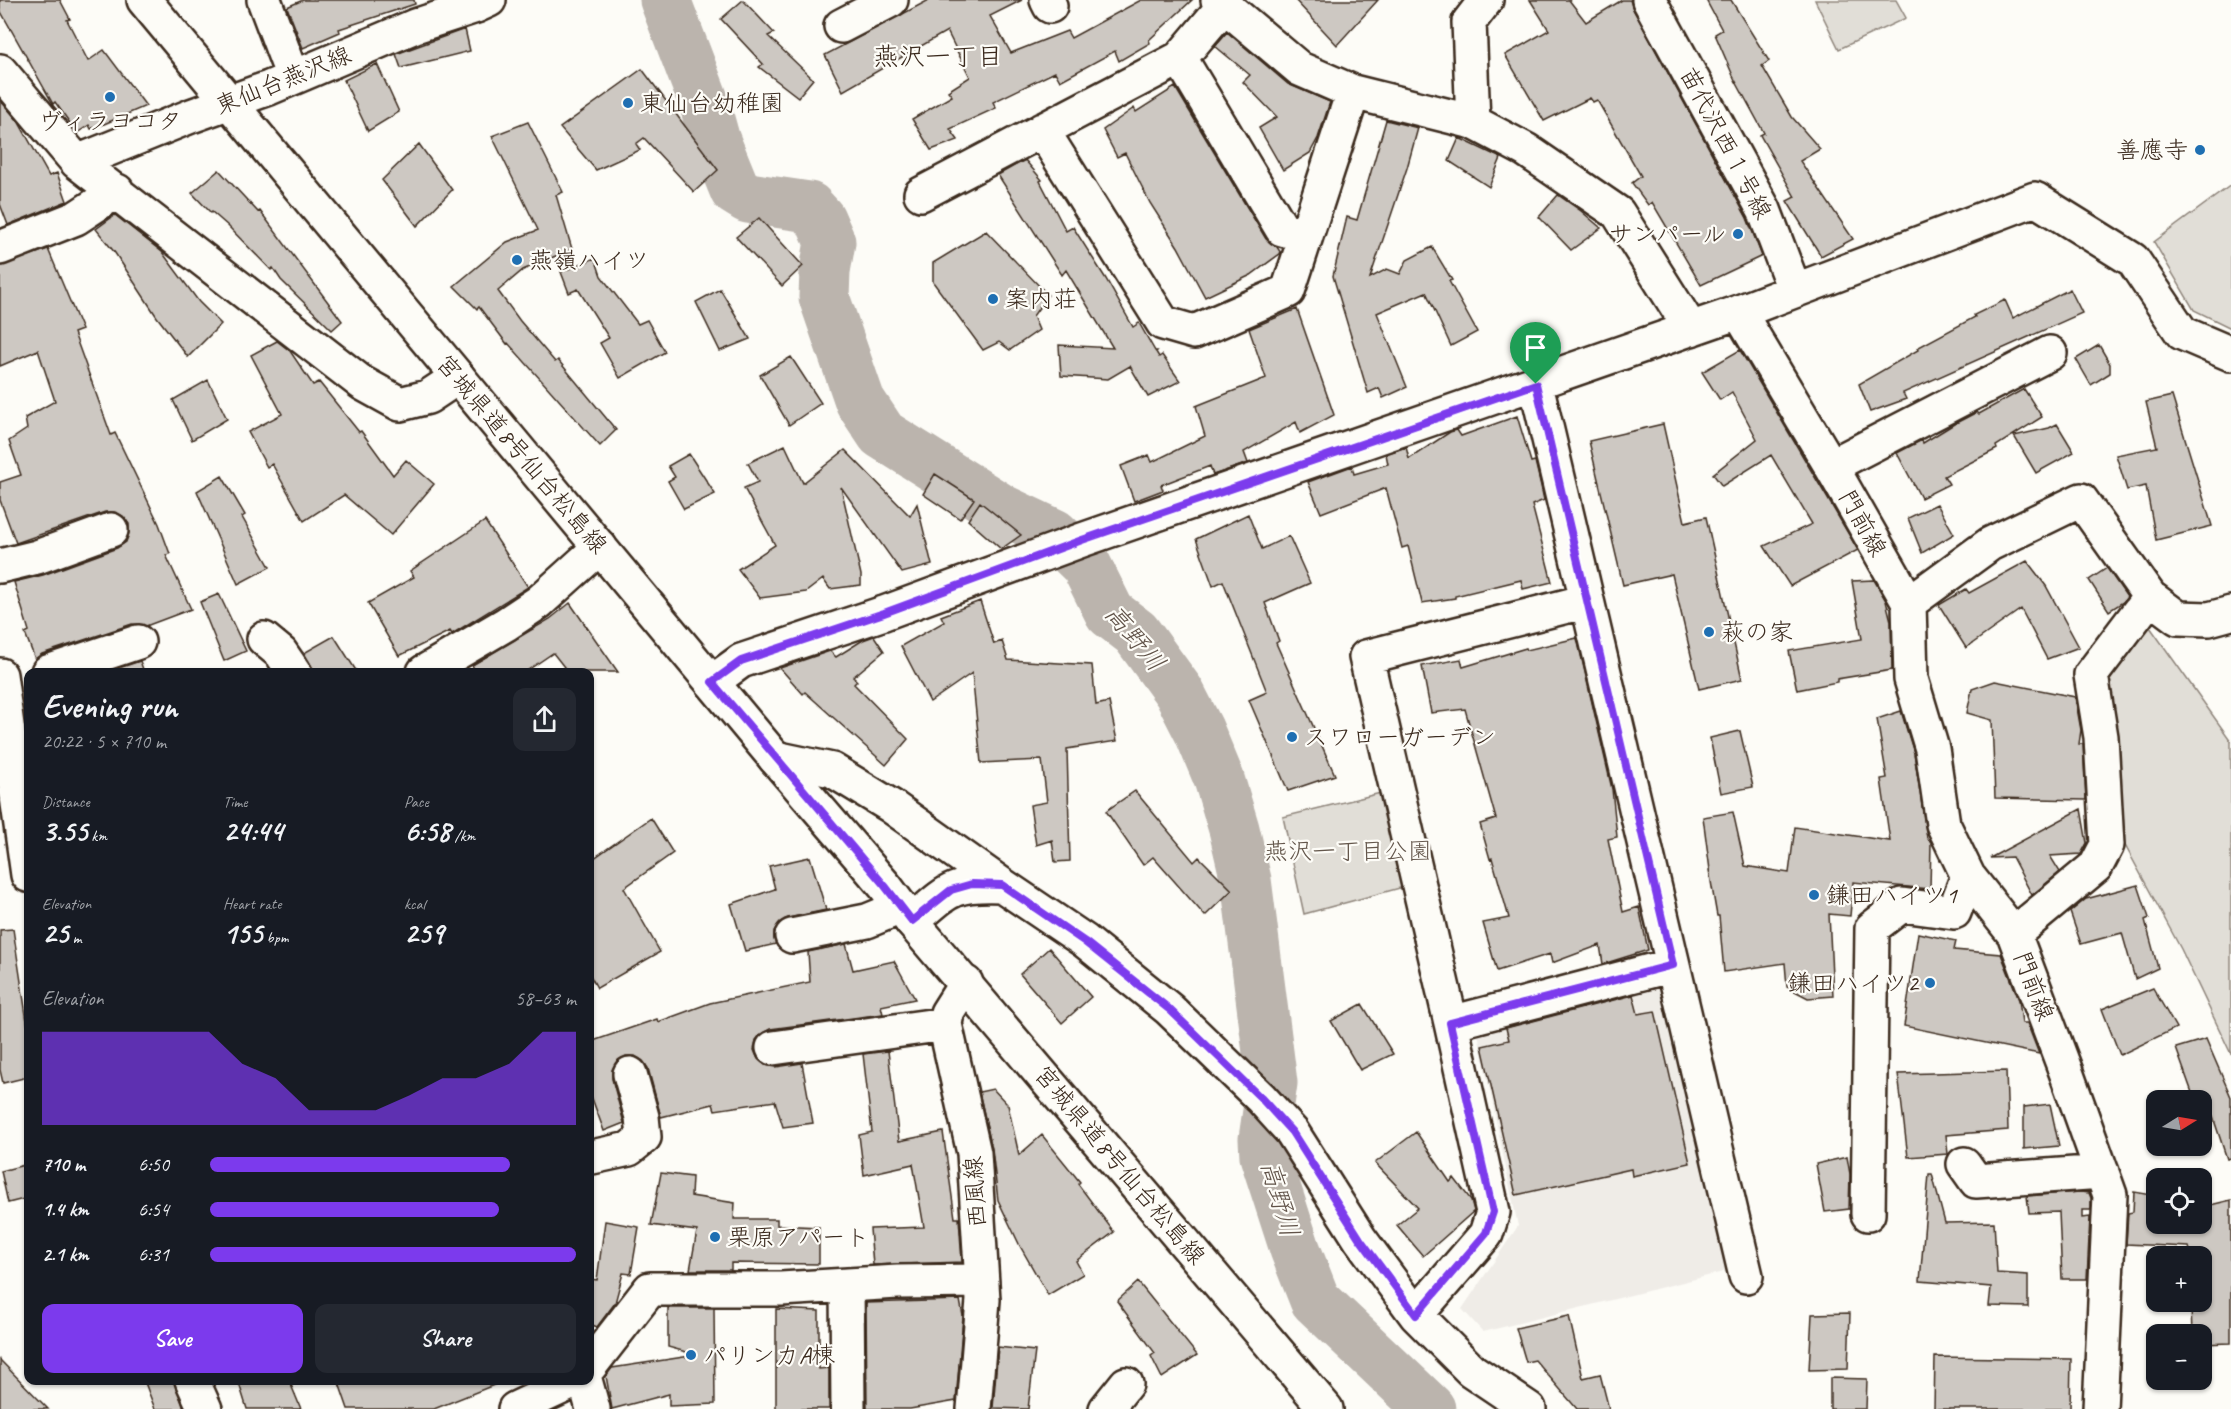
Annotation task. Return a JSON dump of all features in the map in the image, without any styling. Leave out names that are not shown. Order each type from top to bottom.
[{"type":"street","name":"宮城県道8号仙台松島線","points":[[144,0],[775,758],[1326,1409]]},
{"type":"street","points":[[264,0],[292,77]]},
{"type":"street","name":"東仙台燕沢線","points":[[76,162],[292,77],[410,13],[489,0]]},
{"type":"street","points":[[841,26],[891,0]]},
{"type":"street","points":[[1473,122],[1469,22],[1486,0]]},
{"type":"street","name":"苗代沢西１号線","points":[[1649,0],[1764,210],[1794,290]]},
{"type":"street","points":[[921,194],[1180,58],[1221,3],[1300,69],[1353,92],[1473,122],[1526,150],[1618,213],[1691,329]]},
{"type":"street","points":[[1180,58],[1282,229],[1306,236]]},
{"type":"street","points":[[0,71],[76,162],[117,191],[362,383],[400,404],[428,397],[458,377]]},
{"type":"street","points":[[1042,130],[1163,323],[1194,332],[1288,291],[1353,92]]},
{"type":"street","points":[[0,248],[76,218],[117,191]]},
{"type":"street","points":[[712,682],[741,661],[884,613],[1070,545],[1739,312],[2035,199],[2133,260],[2182,333],[2231,354]]},
{"type":"street","name":"門前線","points":[[1739,312],[1909,603],[1911,679],[1932,749],[1943,824],[1968,876],[2014,934],[2110,1195],[2100,1409]]},
{"type":"street","points":[[1831,466],[2050,353]]},
{"type":"street","points":[[1536,384],[1746,1276]]},
{"type":"street","points":[[1909,603],[1990,544],[2081,500],[2150,597],[2178,618],[2209,619],[2231,613]]},
{"type":"street","points":[[0,566],[37,557],[111,530]]},
{"type":"street","points":[[431,668],[539,602],[600,547]]},
{"type":"street","points":[[2014,934],[2096,866],[2107,845],[2101,737],[2091,675],[2150,597]]},
{"type":"street","points":[[1416,1315],[1486,1233],[1493,1212],[1366,657],[1587,601]]},
{"type":"street","points":[[264,639],[281,653],[291,668]]},
{"type":"street","points":[[60,668],[138,642]]},
{"type":"street","points":[[10,680],[17,823],[24,856]]},
{"type":"street","points":[[775,758],[832,770],[891,806],[1085,942],[1169,1009],[1261,1098],[1292,1132],[1360,1239],[1416,1315],[1471,1370],[1530,1409]]},
{"type":"street","points":[[1868,1214],[1872,928],[1902,905],[1954,912],[1968,876]]},
{"type":"street","points":[[792,936],[907,914],[951,890],[972,884],[1002,885]]},
{"type":"street","points":[[1450,1023],[1673,965]]},
{"type":"street","points":[[773,1048],[945,1024],[947,1013],[966,983]]},
{"type":"street","name":"西風線","points":[[945,1024],[974,1153],[983,1300],[974,1409]]},
{"type":"street","points":[[594,1162],[629,1149],[644,1137],[642,1117],[630,1074]]},
{"type":"street","points":[[1964,1164],[1976,1181],[2102,1172]]},
{"type":"street","points":[[594,1361],[650,1289],[781,1289],[897,1282],[981,1281]]},
{"type":"street","points":[[847,1285],[848,1409]]},
{"type":"street","points":[[194,1385],[205,1409]]},
{"type":"street","points":[[514,1409],[526,1385]]},
{"type":"street","points":[[514,1409],[566,1385]]},
{"type":"street","points":[[586,1385],[593,1409]]},
{"type":"shaded area","points":[[1667,985],[1735,1269],[1483,1332],[1462,1309],[1518,1226],[1477,1029]]},
{"type":"green space","points":[[1815,0],[1896,0],[1906,18],[1839,49]]},
{"type":"green space","points":[[2231,185],[2231,328],[2194,310],[2154,242]]},
{"type":"green space","points":[[2150,627],[2231,741],[2231,1054],[2181,949],[2120,836],[2109,684],[2119,650]]},
{"type":"green space","name":"燕沢一丁目公園","points":[[1389,791],[1411,885],[1304,914],[1283,817]]},
{"type":"building","points":[[0,0],[60,0],[70,19],[67,20],[88,61],[104,50],[146,106],[91,129],[89,125],[77,133],[55,102],[53,104],[0,10]]},
{"type":"building","points":[[303,0],[414,0],[415,4],[339,29],[340,32],[303,48],[287,7]]},
{"type":"building","points":[[743,0],[774,33],[768,36],[813,79],[798,97],[759,67],[763,64],[721,19]]},
{"type":"building","points":[[929,0],[1022,0],[990,16],[1011,53],[1067,31],[1071,38],[1141,0],[1192,0],[1149,40],[1150,43],[1119,61],[1115,51],[1060,81],[1055,72],[993,102],[996,108],[950,129],[958,140],[931,150],[912,119],[952,96],[948,91],[970,77],[947,31],[843,91],[825,55]]},
{"type":"building","points":[[1295,0],[1378,0],[1337,45]]},
{"type":"building","points":[[1530,0],[1569,0],[1586,22],[1622,0],[1630,0],[1747,218],[1762,256],[1701,285],[1652,202],[1648,205],[1632,183],[1641,176],[1597,100],[1593,102],[1590,98],[1544,121],[1505,55],[1549,30]]},
{"type":"building","points":[[1706,0],[1731,0],[1769,61],[1762,66],[1792,117],[1820,149],[1800,161],[1853,239],[1821,256],[1787,201],[1795,197],[1760,135],[1764,133],[1734,78],[1715,34],[1722,30]]},
{"type":"building","points":[[465,29],[470,51],[401,68],[396,54]]},
{"type":"building","points":[[1227,32],[1288,84],[1330,102],[1318,138],[1310,153],[1283,170],[1259,128],[1277,117],[1243,82],[1250,75],[1215,46]]},
{"type":"building","points":[[377,64],[399,112],[368,131],[344,80]]},
{"type":"building","name":"東仙台幼稚園","points":[[642,69],[718,170],[694,192],[644,138],[636,144],[640,150],[596,170],[560,128]]},
{"type":"building","points":[[1175,87],[1266,239],[1281,253],[1251,275],[1205,297],[1178,247],[1150,203],[1125,153],[1117,157],[1103,130],[1134,108],[1136,112]]},
{"type":"building","points":[[0,100],[18,121],[49,176],[57,173],[67,201],[8,225],[0,204]]},
{"type":"building","points":[[1386,120],[1418,128],[1370,278],[1387,269],[1400,274],[1407,260],[1432,247],[1452,280],[1449,281],[1477,332],[1451,346],[1426,292],[1377,313],[1407,387],[1383,398],[1379,388],[1368,393],[1333,276],[1347,217],[1357,220]]},
{"type":"building","points":[[528,122],[563,192],[556,195],[572,249],[523,270],[498,291],[520,321],[555,362],[558,360],[616,430],[600,446],[507,344],[479,307],[477,309],[454,286],[507,242],[538,230],[492,136]]},
{"type":"building","points":[[1459,138],[1501,158],[1489,187],[1449,161]]},
{"type":"building","points":[[419,144],[452,190],[417,226],[382,180]]},
{"type":"building","points":[[1025,160],[1042,180],[1040,181],[1066,231],[1073,227],[1133,327],[1139,323],[1159,357],[1162,355],[1180,381],[1148,397],[1130,366],[1108,379],[1061,376],[1059,345],[1113,348],[1066,270],[1062,275],[998,175]]},
{"type":"building","points":[[219,170],[258,212],[260,211],[342,321],[332,330],[281,280],[273,268],[271,270],[192,193]]},
{"type":"building","points":[[1558,195],[1601,228],[1571,250],[1539,217]]},
{"type":"building","points":[[115,215],[162,252],[199,302],[221,324],[188,357],[157,317],[115,253],[96,229]]},
{"type":"building","points":[[759,218],[803,266],[782,286],[736,237]]},
{"type":"building","points":[[986,231],[1048,295],[1033,316],[1039,330],[1010,350],[999,342],[983,350],[933,282],[933,263]]},
{"type":"building","points":[[48,249],[82,330],[74,333],[111,435],[115,433],[159,524],[170,554],[166,555],[191,609],[146,626],[132,624],[42,654],[35,659],[25,633],[29,631],[14,582],[43,575],[117,548],[126,542],[129,533],[129,524],[123,516],[114,512],[105,512],[16,543],[0,500],[0,482],[21,475],[9,441],[27,429],[25,418],[55,401],[38,350],[0,366],[0,266]]},
{"type":"building","points":[[595,258],[601,276],[638,324],[647,320],[665,352],[620,378],[600,343],[609,338],[578,289],[569,293],[561,272]]},
{"type":"building","points":[[720,289],[750,339],[720,351],[696,302]]},
{"type":"building","points":[[2070,289],[2082,313],[1903,393],[1906,399],[1870,412],[1859,384],[1918,350],[1917,348],[2005,300],[2013,318]]},
{"type":"building","points":[[1297,309],[1334,415],[1300,433],[1296,422],[1244,452],[1248,463],[1213,475],[1210,466],[1161,485],[1163,490],[1134,501],[1121,466],[1149,455],[1152,462],[1205,436],[1196,406],[1266,378],[1249,329]]},
{"type":"building","points":[[277,341],[290,351],[313,385],[319,382],[359,432],[361,431],[393,475],[406,460],[434,484],[391,535],[344,495],[304,521],[272,464],[267,467],[248,432],[282,414],[251,355]]},
{"type":"building","points":[[2099,345],[2110,364],[2110,373],[2091,385],[2076,359]]},
{"type":"building","points":[[1740,350],[1858,550],[1790,586],[1764,546],[1812,524],[1771,455],[1722,486],[1713,474],[1757,439],[1732,392],[1720,400],[1702,372]]},
{"type":"building","points":[[791,357],[821,403],[789,425],[760,375]]},
{"type":"building","points":[[208,380],[227,419],[192,440],[173,400]]},
{"type":"building","points":[[2024,389],[2042,417],[1996,446],[1997,449],[1944,476],[1949,484],[1921,498],[1897,453],[1922,440],[1923,443],[1954,424],[1977,412],[1979,414]]},
{"type":"building","points":[[2172,396],[2212,526],[2156,540],[2146,486],[2127,490],[2116,455],[2157,447],[2146,402]]},
{"type":"building","points":[[1517,416],[1531,462],[1535,461],[1544,500],[1532,505],[1552,582],[1523,589],[1521,580],[1455,596],[1455,598],[1422,603],[1408,546],[1402,548],[1386,488],[1321,513],[1308,482],[1352,466],[1354,474],[1388,464],[1386,454],[1406,447],[1409,459],[1450,432],[1457,430],[1461,436]]},
{"type":"building","points":[[1663,424],[1685,522],[1706,517],[1742,679],[1699,689],[1672,574],[1623,585],[1589,441]]},
{"type":"building","points":[[2057,424],[2074,452],[2036,473],[2014,436]]},
{"type":"building","points":[[785,445],[803,483],[845,450],[910,516],[917,504],[932,565],[902,573],[841,487],[861,575],[861,585],[830,589],[823,579],[806,592],[760,598],[738,569],[775,545],[744,488],[758,482],[748,463]]},
{"type":"building","points":[[689,454],[715,494],[684,509],[668,481],[675,477],[668,466]]},
{"type":"building","points":[[935,474],[974,499],[960,519],[923,494]]},
{"type":"building","points":[[222,476],[245,515],[242,517],[270,567],[238,584],[197,491]]},
{"type":"building","points":[[980,502],[1021,535],[1001,549],[968,520]]},
{"type":"building","points":[[1937,504],[1954,534],[1922,553],[1908,518]]},
{"type":"building","points":[[1248,514],[1262,549],[1289,536],[1310,583],[1265,603],[1279,641],[1276,643],[1335,775],[1288,791],[1249,700],[1267,692],[1223,581],[1213,586],[1196,539]]},
{"type":"building","points":[[485,521],[528,587],[452,634],[450,631],[399,656],[368,603],[414,577],[410,571]]},
{"type":"building","points":[[2027,561],[2046,586],[2079,647],[2047,659],[2021,609],[1966,648],[1939,605],[1966,589],[1969,593]]},
{"type":"building","points":[[2107,568],[2127,597],[2109,611],[2089,580]]},
{"type":"building","points":[[1874,580],[1886,601],[1891,621],[1892,670],[1837,679],[1837,682],[1797,690],[1789,651],[1862,639],[1852,581]]},
{"type":"building","points":[[219,594],[246,651],[224,661],[200,602]]},
{"type":"building","points":[[980,601],[994,644],[1002,641],[1008,660],[1092,665],[1096,705],[1109,702],[1117,741],[1067,749],[1070,861],[1055,862],[1052,840],[1036,845],[1030,805],[1047,802],[1042,760],[981,763],[972,673],[930,702],[901,646],[944,622],[941,616]]},
{"type":"building","points":[[570,603],[618,672],[594,672],[594,668],[565,668],[553,653],[531,668],[474,668],[472,665],[550,619]]},
{"type":"building","points":[[334,636],[354,668],[313,668],[304,653]]},
{"type":"building","points":[[874,636],[884,651],[853,677],[857,681],[854,684],[908,739],[886,765],[805,692],[803,694],[780,668],[830,651],[836,657],[863,640]]},
{"type":"building","points":[[1577,638],[1612,789],[1617,837],[1608,839],[1623,912],[1639,907],[1648,950],[1603,964],[1600,945],[1552,963],[1550,954],[1497,971],[1483,923],[1509,918],[1480,824],[1496,819],[1465,709],[1431,713],[1422,666],[1461,659],[1463,667],[1526,648],[1527,650]]},
{"type":"building","points":[[140,661],[143,668],[119,668]]},
{"type":"building","points":[[1995,681],[2075,697],[2081,730],[2079,744],[2083,744],[2086,800],[1995,798],[1992,720],[1967,713],[1972,689]]},
{"type":"building","points":[[1901,711],[1914,753],[1927,838],[1931,842],[1930,889],[1853,882],[1850,916],[1829,914],[1833,996],[1808,998],[1787,987],[1785,963],[1724,972],[1719,916],[1717,916],[1709,870],[1703,817],[1733,812],[1745,866],[1789,873],[1795,827],[1890,841],[1881,779],[1887,778],[1877,719]]},
{"type":"building","points":[[1740,731],[1753,787],[1721,793],[1710,738]]},
{"type":"building","points":[[1135,791],[1194,862],[1199,857],[1232,890],[1205,916],[1153,857],[1143,865],[1106,811]]},
{"type":"building","points":[[2081,809],[2087,843],[2081,854],[2050,856],[2060,872],[2032,895],[2012,857],[1990,858]]},
{"type":"building","points":[[651,818],[673,853],[624,888],[660,952],[597,988],[594,982],[594,858]]},
{"type":"building","points":[[810,857],[826,910],[788,918],[780,922],[774,931],[776,944],[745,951],[731,904],[775,889],[769,866]]},
{"type":"building","points":[[2138,885],[2149,918],[2145,920],[2158,968],[2135,979],[2122,933],[2081,944],[2070,912],[2086,899]]},
{"type":"building","points":[[13,929],[24,1002],[24,1078],[3,1083],[0,1070],[0,930]]},
{"type":"building","points":[[1918,933],[1956,941],[1954,950],[2001,954],[2019,1000],[2022,1023],[2027,1023],[2039,1054],[1904,1026]]},
{"type":"building","points":[[846,944],[853,970],[894,961],[915,999],[881,1006],[883,1014],[770,1029],[756,1040],[754,1050],[758,1059],[765,1065],[776,1067],[802,1063],[813,1123],[783,1127],[775,1101],[715,1110],[713,1104],[661,1117],[648,1068],[635,1056],[626,1056],[617,1061],[612,1070],[612,1079],[624,1123],[604,1131],[594,1104],[594,1041],[657,1019],[658,1022],[710,1003],[810,982],[808,952]]},
{"type":"building","points":[[1049,948],[1091,997],[1062,1023],[1020,974]]},
{"type":"building","points":[[2153,988],[2176,1028],[2120,1055],[2102,1009]]},
{"type":"building","points":[[1633,995],[1638,1014],[1655,1011],[1690,1163],[1632,1176],[1631,1169],[1516,1195],[1482,1046],[1509,1040],[1506,1028]]},
{"type":"building","points":[[1362,1004],[1393,1054],[1360,1070],[1331,1021]]},
{"type":"building","points":[[2206,1039],[2231,1097],[2231,1158],[2227,1159],[2212,1114],[2212,1090],[2191,1090],[2176,1048]]},
{"type":"building","points":[[888,1051],[899,1141],[943,1132],[955,1218],[959,1218],[962,1262],[873,1265],[870,1229],[924,1227],[913,1164],[864,1175],[859,1135],[872,1132],[863,1054]]},
{"type":"building","points":[[2006,1071],[2008,1130],[1946,1135],[1948,1154],[1908,1157],[1898,1074]]},
{"type":"building","points":[[993,1089],[1008,1105],[1019,1155],[1042,1135],[1080,1182],[1078,1184],[1114,1232],[1076,1261],[1083,1274],[1048,1295],[1020,1246],[998,1200],[992,1149],[979,1092]]},
{"type":"building","points":[[2050,1104],[2059,1146],[2024,1149],[2024,1107]]},
{"type":"building","points":[[1416,1132],[1450,1182],[1454,1178],[1471,1200],[1474,1211],[1423,1256],[1397,1225],[1418,1208],[1375,1163]]},
{"type":"building","points":[[1847,1157],[1850,1174],[1849,1209],[1825,1212],[1816,1164]]},
{"type":"building","points":[[24,1165],[24,1199],[8,1203],[1,1171]]},
{"type":"building","points":[[661,1173],[692,1177],[691,1196],[735,1203],[734,1219],[777,1219],[777,1225],[819,1227],[819,1264],[731,1263],[731,1270],[690,1270],[697,1231],[651,1225]]},
{"type":"building","points":[[1929,1174],[1932,1174],[1945,1223],[1994,1222],[1997,1273],[2028,1275],[2028,1307],[1989,1306],[1991,1287],[1920,1281]]},
{"type":"building","points":[[2134,1192],[2146,1194],[2146,1234],[2212,1234],[2212,1205],[2231,1200],[2231,1343],[2212,1344],[2212,1324],[2192,1324],[2191,1312],[2212,1312],[2212,1246],[2126,1244],[2128,1213],[2133,1212]]},
{"type":"building","points":[[2089,1193],[2091,1198],[2091,1210],[2082,1210],[2082,1218],[2090,1217],[2087,1279],[2062,1279],[2059,1212],[2029,1213],[2027,1196]]},
{"type":"building","points":[[605,1221],[639,1227],[631,1274],[623,1273],[615,1303],[597,1327],[594,1326],[594,1280],[597,1280]]},
{"type":"building","points":[[1138,1282],[1197,1355],[1162,1378],[1151,1356],[1155,1353],[1117,1301]]},
{"type":"building","points":[[960,1300],[963,1316],[956,1401],[910,1409],[867,1409],[866,1303]]},
{"type":"building","name":"パリンカA棟","points":[[668,1308],[714,1308],[715,1404],[669,1406],[669,1394],[612,1409],[606,1376],[612,1368],[697,1355],[668,1347]]},
{"type":"building","points":[[776,1309],[819,1311],[819,1369],[829,1368],[829,1409],[776,1409]]},
{"type":"building","points":[[1850,1313],[1848,1369],[1809,1370],[1812,1314]]},
{"type":"building","points":[[1569,1316],[1583,1378],[1600,1374],[1609,1409],[1577,1409],[1535,1360],[1526,1362],[1516,1328]]},
{"type":"building","points":[[998,1347],[1035,1351],[1028,1409],[993,1408]]},
{"type":"building","points":[[1935,1357],[2071,1359],[2070,1409],[1934,1409]]},
{"type":"building","points":[[0,1360],[48,1409],[0,1409]]},
{"type":"building","points":[[1830,1378],[1867,1379],[1866,1409],[1830,1409]]},
{"type":"building","points":[[146,1385],[176,1385],[184,1409],[155,1409]]},
{"type":"building","points":[[240,1385],[291,1385],[301,1409],[247,1409]]},
{"type":"building","points":[[340,1385],[494,1385],[434,1409],[348,1409]]},
{"type":"waterway","name":"高野川","points":[[665,0],[705,105],[715,141],[735,190],[748,198],[809,207],[820,219],[830,242],[825,271],[824,297],[860,401],[882,434],[1003,510],[1054,534],[1086,565],[1110,613],[1136,633],[1179,692],[1199,731],[1219,779],[1246,880],[1272,1083],[1264,1139],[1265,1156],[1295,1249],[1315,1300],[1430,1409]]},
{"type":"place","name":"ヴィラヨコタ","points":[[110,97]]},
{"type":"place","name":"東仙台幼稚園","points":[[628,103]]},
{"type":"place","name":"善應寺","points":[[2200,150]]},
{"type":"place","name":"サンパール","points":[[1738,234]]},
{"type":"place","name":"燕嶺ハイツ","points":[[517,260]]},
{"type":"place","name":"案内荘","points":[[993,299]]},
{"type":"place","name":"萩の家","points":[[1709,632]]},
{"type":"place","name":"スワローガーデン","points":[[1292,737]]},
{"type":"place","name":"鎌田ハイツ1","points":[[1814,895]]},
{"type":"place","name":"鎌田ハイツ2","points":[[1930,983]]},
{"type":"place","name":"栗原アパート","points":[[715,1237]]},
{"type":"place","name":"パリンカA棟","points":[[691,1355]]},
{"type":"district","name":"燕沢一丁目","points":[[938,56]]},
{"type":"route","points":[[1536,384],[1673,965],[1450,1023],[1493,1212],[1486,1233],[1416,1315],[1360,1239],[1292,1132],[1261,1098],[1169,1009],[1085,942],[1002,885],[972,884],[951,890],[912,921],[712,682],[741,661],[884,613],[1082,540],[1536,384]]}]
